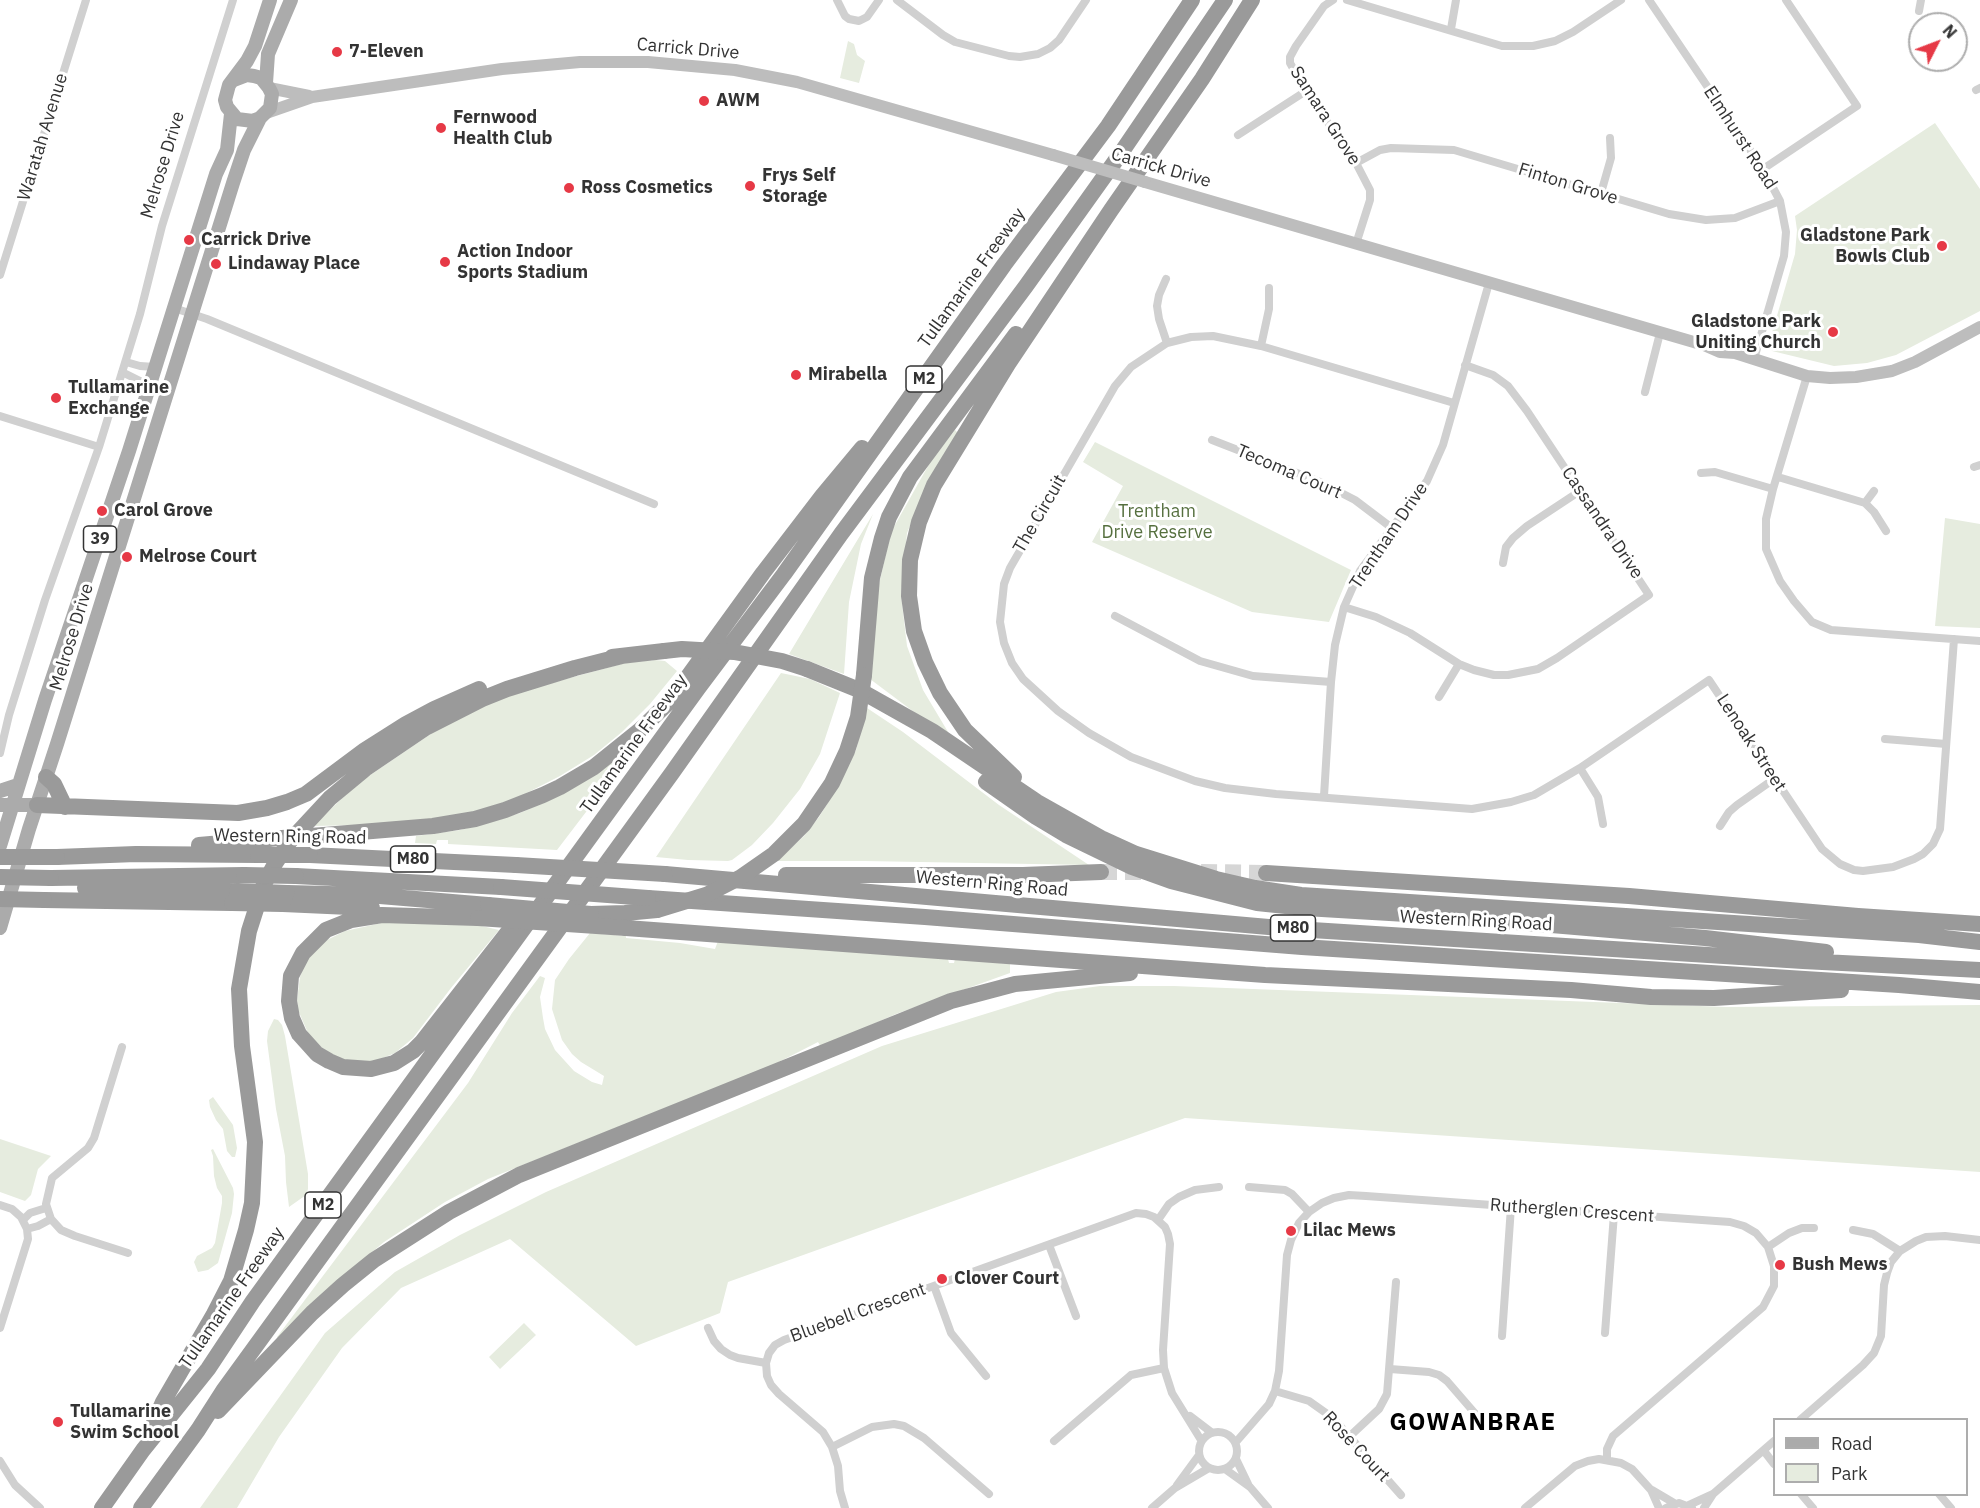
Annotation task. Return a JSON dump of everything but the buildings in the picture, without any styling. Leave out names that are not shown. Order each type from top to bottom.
[{"type":"highway","name":"Tullamarine Freeway","points":[[102,1508],[143,1450],[208,1369],[253,1301],[699,687],[784,574],[1004,265],[1108,126],[1192,0]]},
{"type":"highway","name":"M2","points":[[141,1508],[224,1390],[672,774],[841,534],[1026,286],[1121,153],[1225,0]]},
{"type":"highway","points":[[1069,820],[990,757],[964,730],[940,693],[925,662],[914,631],[909,596],[910,560],[919,522],[934,485],[1008,364],[1202,79],[1252,0]]},
{"type":"highway","points":[[0,886],[285,898],[376,908],[626,914],[657,910],[694,900],[752,870],[782,847],[815,811],[832,783],[847,751],[858,717],[862,694],[872,578],[889,518],[910,477],[1111,210]]},
{"type":"highway","points":[[136,854],[202,844],[459,823],[525,803],[560,787],[594,767],[626,742],[670,700],[822,496],[873,435],[1004,265]]},
{"type":"highway","points":[[37,805],[238,813],[267,808],[306,794],[365,750],[406,724],[469,693],[508,678],[568,663],[664,651],[734,652],[782,661],[841,682],[932,731],[1037,802],[1101,838],[1136,854],[1174,867],[1255,888],[1301,895],[1919,934],[1980,935]]},
{"type":"highway","points":[[143,1450],[163,1402],[231,1281],[246,1230],[252,1203],[255,1142],[242,1046],[239,989],[249,931],[264,884],[276,862],[290,841],[330,798],[393,748],[427,727],[507,689],[563,671],[622,656]]},
{"type":"highway","points":[[699,687],[583,831],[503,939],[413,1051],[394,1063],[361,1069],[351,1068],[323,1058],[311,1048],[299,1034],[292,1018],[289,1001],[291,976],[303,952],[326,930],[351,920],[370,916],[483,911],[626,928],[1213,971],[1571,990],[1651,997],[1714,998],[1899,985]]},
{"type":"highway","points":[[890,708],[1006,797],[1065,835],[1132,867],[1171,881],[1213,892],[1257,903],[1705,938],[1869,956],[1922,966]]},
{"type":"highway","points":[[46,777],[54,784],[64,807]]},
{"type":"highway","name":"Western Ring Road","points":[[0,857],[136,854],[310,855],[516,865],[665,874],[1280,928],[1980,970]]},
{"type":"highway","points":[[665,874],[891,876],[1101,872]]},
{"type":"highway","points":[[1266,873],[1629,896],[1980,924]]},
{"type":"highway","name":"Western Ring Road","points":[[0,877],[48,888],[244,875],[501,886],[1302,947],[1980,992]]},
{"type":"highway","points":[[0,899],[48,888]]},
{"type":"highway","points":[[1919,934],[1980,942]]},
{"type":"highway","points":[[198,1430],[229,1401],[312,1313],[374,1260],[449,1212],[519,1175],[951,1001],[993,989],[1026,983],[1149,971],[1213,971]]},
{"type":"main road","name":"39","points":[[231,114],[225,100],[229,85],[255,46],[270,0]]},
{"type":"main road","name":"39","points":[[263,116],[272,101],[268,85],[268,54],[291,0]]},
{"type":"main road","points":[[234,80],[247,75],[254,76],[268,85]]},
{"type":"main road","points":[[231,114],[245,121],[263,116]]},
{"type":"main road","name":"Melrose Drive","points":[[0,846],[6,805],[18,785],[150,386],[216,174],[227,150],[231,114]]},
{"type":"main road","name":"Melrose Drive","points":[[0,928],[28,829],[244,150],[263,116]]},
{"type":"main road","points":[[99,541],[119,547]]},
{"type":"main road","points":[[0,790],[18,785]]},
{"type":"main road","points":[[6,805],[37,805]]},
{"type":"main road","points":[[3,828],[28,829]]},
{"type":"street","name":"Waratah Avenue","points":[[0,275],[87,0]]},
{"type":"street","name":"Melrose Drive","points":[[0,753],[9,715],[45,600],[99,447],[126,362],[162,226],[233,0]]},
{"type":"street","points":[[837,0],[845,16],[859,21],[867,17],[879,0]]},
{"type":"street","points":[[897,0],[955,42],[1020,57],[1038,54],[1050,48],[1059,40],[1086,0]]},
{"type":"street","name":"Samara Grove","points":[[1333,0],[1324,6],[1290,57],[1293,70],[1356,163],[1370,190],[1370,200],[1356,244]]},
{"type":"street","points":[[1347,0],[1502,46],[1533,46],[1555,41],[1574,32],[1622,0]]},
{"type":"street","points":[[1451,29],[1456,0]]},
{"type":"street","name":"Elmhurst Road","points":[[1649,0],[1763,169],[1780,201],[1786,232],[1784,256],[1754,359]]},
{"type":"street","points":[[1763,169],[1857,106],[1786,0]]},
{"type":"street","points":[[1919,11],[1921,0]]},
{"type":"street","name":"Carrick Drive","points":[[263,116],[312,96],[535,65],[615,61],[680,64],[752,73],[815,86],[1808,376],[1856,377],[1892,371],[1915,362],[1980,327]]},
{"type":"street","name":"Carrick Drive","points":[[268,85],[312,96]]},
{"type":"street","points":[[1238,135],[1306,91]]},
{"type":"street","points":[[1601,193],[1611,158],[1610,138]]},
{"type":"street","name":"Finton Grove","points":[[1356,163],[1380,150],[1391,147],[1454,150],[1670,214],[1706,220],[1735,218],[1780,201]]},
{"type":"street","points":[[1166,279],[1159,295],[1158,306],[1159,319],[1167,344]]},
{"type":"street","name":"Trentham Drive","points":[[1324,796],[1331,682],[1335,645],[1344,607],[1360,572],[1427,481],[1443,445],[1489,283]]},
{"type":"street","points":[[1261,346],[1269,309],[1269,288]]},
{"type":"street","points":[[174,308],[654,504]]},
{"type":"street","points":[[1645,392],[1660,333]]},
{"type":"street","name":"The Circuit","points":[[1324,796],[1276,794],[1225,788],[1195,781],[1131,757],[1109,746],[1058,711],[1023,680],[1012,663],[1004,643],[1000,622],[1004,584],[1010,568],[1115,386],[1131,367],[1167,344],[1191,337],[1213,336],[1261,346],[1454,404]]},
{"type":"street","points":[[126,362],[155,367]]},
{"type":"street","name":"Cassandra Drive","points":[[1344,607],[1376,617],[1410,633],[1459,664],[1473,670],[1494,675],[1517,675],[1538,669],[1565,653],[1649,595],[1508,386],[1493,375],[1465,365]]},
{"type":"street","points":[[122,372],[150,386]]},
{"type":"street","points":[[1808,376],[1766,519],[1766,549],[1780,581],[1803,614],[1812,622],[1832,630],[1980,641]]},
{"type":"street","points":[[0,416],[99,447]]},
{"type":"street","name":"Tecoma Court","points":[[1212,440],[1320,482],[1355,500],[1392,528]]},
{"type":"street","points":[[1701,473],[1715,472],[1773,489]]},
{"type":"street","points":[[1778,477],[1865,503],[1874,512],[1886,531]]},
{"type":"street","points":[[1503,563],[1506,547],[1513,538],[1580,491]]},
{"type":"street","points":[[1865,503],[1874,491]]},
{"type":"street","points":[[1115,616],[1200,661],[1253,676],[1331,682]]},
{"type":"street","name":"Lenoak Street","points":[[1324,796],[1472,808],[1511,802],[1534,795],[1580,768],[1709,680],[1822,849],[1835,861],[1854,870],[1893,867],[1923,854],[1934,844],[1940,829],[1954,639]]},
{"type":"street","points":[[1439,697],[1459,664]]},
{"type":"street","points":[[1885,739],[1946,744]]},
{"type":"street","points":[[1580,768],[1598,796],[1603,824]]},
{"type":"street","points":[[1720,826],[1729,812],[1737,805],[1774,779]]},
{"type":"street","points":[[122,1047],[94,1138],[88,1148],[52,1178],[46,1197],[46,1208],[51,1219],[69,1234],[128,1253]]},
{"type":"street","points":[[1202,1440],[1172,1394],[1164,1368],[1163,1350],[1170,1244],[1165,1227],[1158,1220],[1169,1204],[1179,1197],[1195,1190],[1219,1187]]},
{"type":"street","points":[[1236,1442],[1269,1404],[1275,1391],[1279,1371],[1287,1255],[1294,1232],[1309,1212],[1285,1190],[1249,1187]]},
{"type":"street","name":"Rutherglen Crescent","points":[[1309,1212],[1322,1203],[1350,1195],[1730,1222],[1756,1233],[1767,1247]]},
{"type":"street","points":[[0,1205],[15,1211],[25,1224],[38,1226],[51,1219]]},
{"type":"street","points":[[1502,1336],[1511,1207]]},
{"type":"street","points":[[0,1328],[27,1247],[25,1224],[30,1213],[46,1208]]},
{"type":"street","name":"Bluebell Crescent","points":[[766,1363],[769,1353],[784,1340],[1136,1213],[1146,1214],[1158,1220]]},
{"type":"street","points":[[1605,1333],[1614,1214]]},
{"type":"street","points":[[1607,1459],[1613,1436],[1763,1307],[1770,1297],[1775,1275],[1773,1258],[1767,1247],[1789,1233],[1802,1228],[1814,1228]]},
{"type":"street","points":[[1853,1230],[1873,1233],[1900,1251]]},
{"type":"street","points":[[1801,1418],[1874,1353],[1881,1336],[1884,1285],[1887,1273],[1891,1262],[1900,1251],[1926,1237],[1945,1236],[1980,1240]]},
{"type":"street","points":[[1049,1245],[1076,1316]]},
{"type":"street","points":[[1350,1436],[1384,1402],[1389,1384],[1396,1282]]},
{"type":"street","points":[[934,1286],[951,1334],[986,1376]]},
{"type":"street","points":[[708,1328],[714,1341],[730,1355],[766,1363],[767,1376],[771,1385],[823,1432],[832,1446],[838,1466],[840,1491],[838,1508]]},
{"type":"street","points":[[1054,1441],[1131,1375],[1164,1368]]},
{"type":"street","points":[[1390,1369],[1439,1375],[1479,1418]]},
{"type":"street","name":"Rose Court","points":[[1275,1391],[1308,1401],[1323,1409],[1350,1436],[1401,1495]]},
{"type":"street","points":[[1183,1409],[1211,1432]]},
{"type":"street","points":[[1229,1434],[1252,1422]]},
{"type":"street","points":[[832,1446],[872,1427],[894,1424],[904,1426],[924,1438],[989,1494]]},
{"type":"street","points":[[1220,1431],[1229,1434],[1236,1442],[1238,1451],[1236,1459],[1225,1469],[1209,1468],[1204,1465],[1199,1455],[1202,1440],[1211,1432],[1220,1431]]},
{"type":"street","points":[[1525,1508],[1575,1466],[1588,1461],[1607,1459],[1632,1469],[1670,1506],[1684,1503],[1691,1507],[1713,1494],[1773,1443]]},
{"type":"street","points":[[1764,1451],[1773,1463]]},
{"type":"street","points":[[1175,1488],[1199,1455]]},
{"type":"street","points":[[1236,1459],[1250,1488]]},
{"type":"street","points":[[0,1461],[15,1485],[40,1508]]},
{"type":"street","points":[[1152,1508],[1175,1488],[1209,1468]]},
{"type":"street","points":[[1225,1469],[1250,1488],[1268,1508]]},
{"type":"street","points":[[1652,1490],[1659,1508]]},
{"type":"street","points":[[840,1491],[845,1508]]},
{"type":"street","points":[[1704,1508],[1713,1494]]},
{"type":"street","points":[[1803,1496],[1813,1508]]},
{"type":"street","points":[[1941,1496],[1951,1508]]},
{"type":"green space","points":[[848,41],[854,44],[857,55],[865,61],[859,83],[840,78]]},
{"type":"green space","points":[[1935,123],[1980,189],[1980,311],[1896,355],[1867,363],[1834,366],[1772,351],[1769,343],[1795,254],[1797,230],[1795,216]]},
{"type":"green space","points":[[955,430],[960,435],[928,482],[907,533],[901,595],[907,646],[923,690],[954,742],[870,679],[879,584],[891,532],[932,459]]},
{"type":"green space","name":"Trentham Drive Reserve","points":[[1095,442],[1351,570],[1329,622],[1252,612],[1092,542],[1123,486],[1083,462]]},
{"type":"green space","points":[[873,514],[861,544],[849,602],[844,674],[789,654]]},
{"type":"green space","points":[[1945,518],[1980,524],[1980,628],[1935,626]]},
{"type":"green space","points":[[665,661],[677,671],[650,704],[622,732],[594,755],[560,776],[515,799],[464,815],[410,824],[313,826],[357,784],[435,731],[477,709],[518,692],[625,663]]},
{"type":"green space","points":[[781,673],[810,679],[840,693],[820,754],[800,789],[752,845],[732,860],[656,857]]},
{"type":"green space","points":[[867,708],[903,732],[999,805],[1089,865],[777,861],[804,836],[840,783],[856,750]]},
{"type":"green space","points":[[644,736],[557,850],[448,844],[448,840],[437,840],[436,844],[415,843],[416,836],[460,830],[498,820],[547,801],[598,772]]},
{"type":"green space","points":[[386,922],[473,924],[499,930],[413,1038],[395,1053],[383,1058],[370,1062],[344,1063],[311,1040],[298,1010],[300,977],[313,951],[325,941],[345,931]]},
{"type":"green space","points":[[590,933],[715,949],[718,941],[948,959],[949,963],[954,963],[955,959],[1010,964],[1010,973],[896,1014],[821,1047],[818,1042],[775,1064],[488,1179],[445,1202],[384,1242],[278,1338],[468,1083],[512,1013],[540,976],[545,978],[540,997],[545,1029],[555,1050],[574,1071],[602,1085],[604,1076],[581,1062],[562,1040],[552,1009],[555,980]]},
{"type":"green space","points":[[1100,986],[1174,986],[1726,1007],[1980,1005],[1980,1172],[1185,1118],[728,1282],[720,1313],[636,1346],[510,1239],[401,1288],[342,1348],[279,1437],[237,1508],[200,1508],[325,1333],[395,1272],[460,1235],[546,1192],[882,1046],[1056,992]]},
{"type":"green space","points":[[274,1019],[282,1025],[285,1036],[308,1174],[306,1195],[289,1207],[285,1156],[267,1041],[268,1031]]},
{"type":"green space","points":[[213,1097],[233,1125],[237,1148],[235,1157],[227,1151],[223,1129],[210,1107],[209,1100]]},
{"type":"green space","points":[[0,1139],[51,1156],[38,1169],[31,1195],[25,1201],[0,1192]]},
{"type":"green space","points":[[213,1149],[233,1188],[232,1213],[218,1263],[208,1270],[198,1272],[194,1262],[197,1256],[212,1248],[215,1243],[222,1203],[222,1196],[214,1176],[211,1150]]},
{"type":"green space","points":[[524,1323],[536,1335],[500,1369],[489,1357]]},
{"type":"tunnel","points":[[1101,872],[1145,872]]},
{"type":"tunnel","points":[[1201,872],[1266,873]]},
{"type":"place","name":"7-Eleven","points":[[337,52]]},
{"type":"place","name":"AWM","points":[[704,101]]},
{"type":"place","name":"Fernwood Health Club","points":[[441,128]]},
{"type":"place","name":"Frys Self Storage","points":[[750,186]]},
{"type":"place","name":"Ross Cosmetics","points":[[569,188]]},
{"type":"place","name":"Carrick Drive","points":[[189,240]]},
{"type":"place","name":"Gladstone Park Bowls Club","points":[[1942,246]]},
{"type":"place","name":"Action Indoor Sports Stadium","points":[[445,262]]},
{"type":"place","name":"Lindaway Place","points":[[216,264]]},
{"type":"place","name":"Gladstone Park Uniting Church","points":[[1833,332]]},
{"type":"place","name":"Mirabella","points":[[796,375]]},
{"type":"place","name":"Tullamarine Exchange","points":[[56,398]]},
{"type":"place","name":"Carol Grove","points":[[102,511]]},
{"type":"place","name":"Melrose Court","points":[[127,557]]},
{"type":"place","name":"Lilac Mews","points":[[1291,1231]]},
{"type":"place","name":"Bush Mews","points":[[1780,1265]]},
{"type":"place","name":"Clover Court","points":[[942,1279]]},
{"type":"place","name":"Tullamarine Swim School","points":[[58,1422]]},
{"type":"district","name":"GOWANBRAE","points":[[1473,1423]]}]
